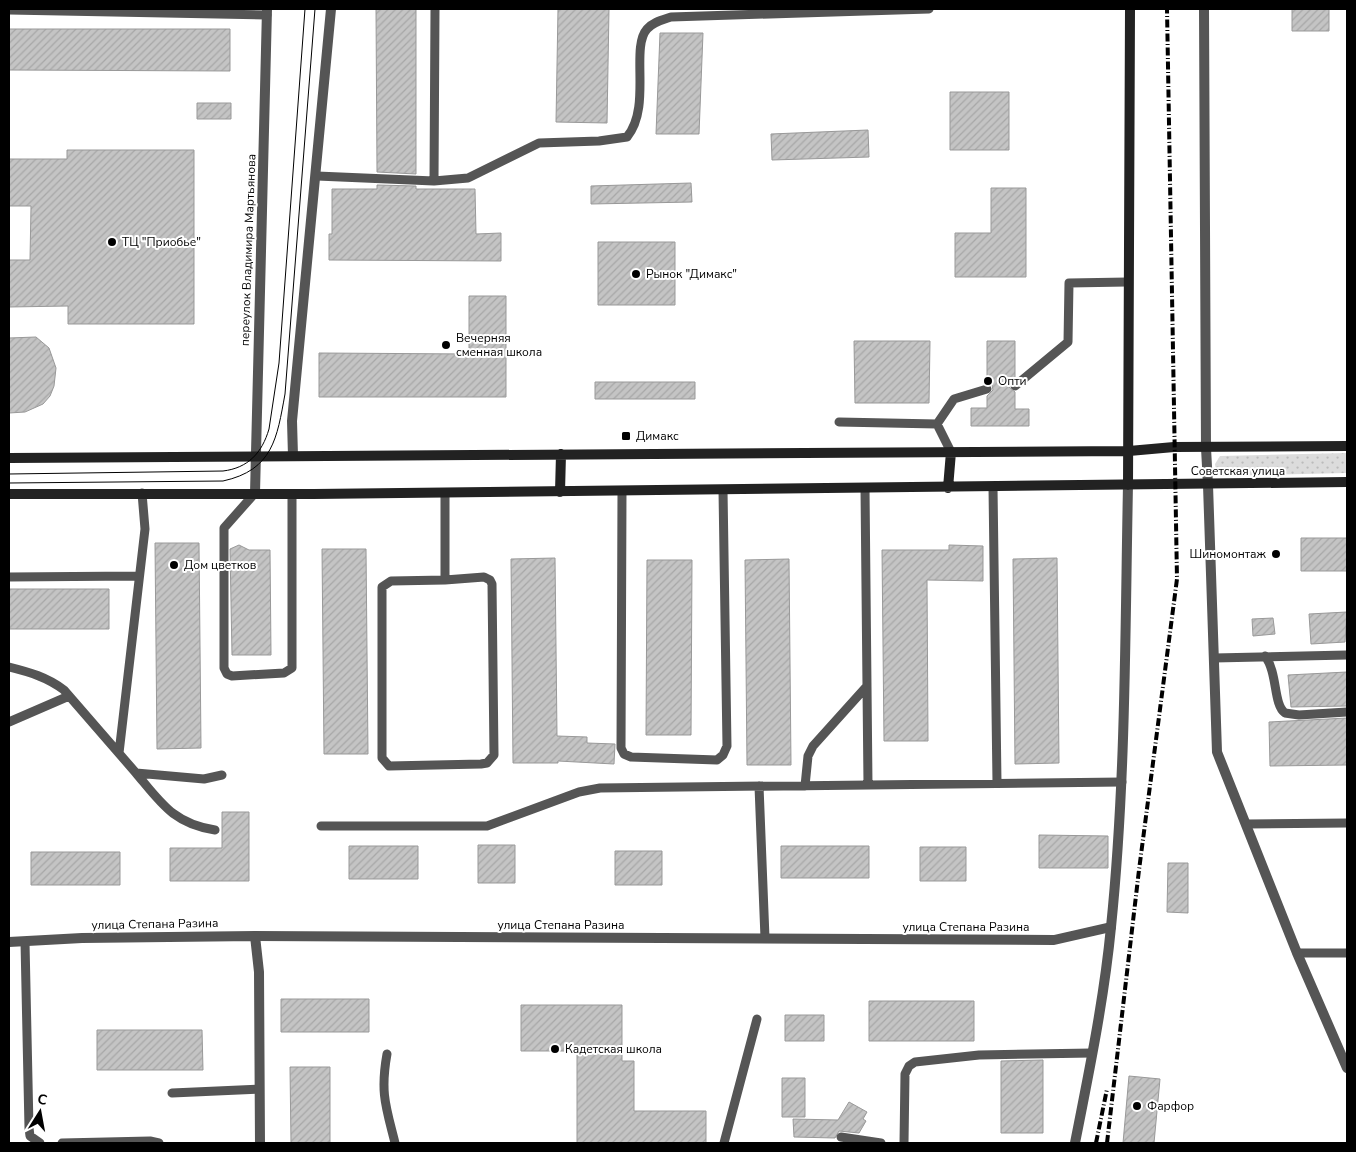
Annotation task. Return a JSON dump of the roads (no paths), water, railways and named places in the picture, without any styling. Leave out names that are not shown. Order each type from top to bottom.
[{"type":"main road","points":[[1128,485],[1127,282],[1130,9]]},
{"type":"main road","name":"Советская улица","points":[[9,458],[1129,451],[1174,447],[1347,446]]},
{"type":"main road","points":[[948,488],[951,452]]},
{"type":"main road","points":[[560,492],[561,454]]},
{"type":"main road","name":"Советская улица","points":[[9,494],[255,493],[292,495],[1347,482]]},
{"type":"street","points":[[293,456],[292,422],[317,176],[331,9]]},
{"type":"street","points":[[1204,9],[1206,448],[1218,752],[1298,953],[1347,1068]]},
{"type":"street","name":"переулок Владимира Мартьянова","points":[[255,493],[267,12]]},
{"type":"street","points":[[1075,1143],[1092,1053],[1112,927],[1122,782],[1128,485]]},
{"type":"street","name":"улица Степана Разина","points":[[9,942],[82,938],[255,936],[1054,940],[1112,927]]},
{"type":"street","points":[[255,936],[259,972],[260,1143]]},
{"type":"lane","points":[[434,182],[435,9]]},
{"type":"lane","points":[[317,176],[434,182],[468,178],[539,143],[599,141],[627,137],[635,127],[639,109],[642,42],[646,30],[655,22],[671,17],[929,9]]},
{"type":"lane","points":[[9,10],[267,12]]},
{"type":"lane","points":[[1015,386],[1068,342],[1069,283],[1127,282]]},
{"type":"lane","points":[[937,424],[954,399],[987,389]]},
{"type":"lane","points":[[839,422],[937,424]]},
{"type":"lane","points":[[937,424],[951,452]]},
{"type":"lane","points":[[993,487],[997,783]]},
{"type":"lane","points":[[865,488],[868,785]]},
{"type":"lane","points":[[622,491],[621,748],[624,754],[631,757],[717,760],[723,755],[727,746],[723,490]]},
{"type":"lane","points":[[119,753],[138,576],[146,522],[142,493]]},
{"type":"lane","points":[[255,493],[224,528],[224,668],[227,674],[232,676],[284,673],[292,668],[292,495]]},
{"type":"lane","points":[[445,493],[445,580]]},
{"type":"lane","points":[[9,576],[138,576]]},
{"type":"lane","points":[[484,577],[490,580],[492,584],[494,756],[487,763],[481,764],[389,766],[382,758],[382,587],[391,581],[445,580],[484,577]]},
{"type":"lane","points":[[1214,658],[1347,654]]},
{"type":"lane","points":[[1265,656],[1274,671],[1279,705],[1285,713],[1299,715],[1347,712]]},
{"type":"lane","points":[[9,667],[54,682],[69,696],[166,809],[180,820],[192,826],[215,830]]},
{"type":"lane","points":[[805,786],[808,756],[813,746],[867,686]]},
{"type":"lane","points":[[9,722],[69,696]]},
{"type":"lane","points":[[136,773],[204,780],[222,775]]},
{"type":"lane","points":[[321,826],[487,826],[589,789],[1122,782]]},
{"type":"lane","points":[[759,786],[765,938]]},
{"type":"lane","points":[[1247,824],[1347,823]]},
{"type":"lane","points":[[25,942],[29,1128],[30,1136],[40,1143]]},
{"type":"lane","points":[[1298,953],[1347,954]]},
{"type":"lane","points":[[724,1143],[757,1020]]},
{"type":"lane","points":[[904,1143],[906,1074],[909,1066],[915,1062],[979,1055],[1092,1053]]},
{"type":"lane","points":[[387,1054],[383,1074],[385,1109],[395,1143]]},
{"type":"lane","points":[[172,1093],[259,1090]]},
{"type":"lane","points":[[841,1137],[881,1143]]},
{"type":"lane","points":[[62,1143],[150,1140],[159,1143]]},
{"type":"tram line","points":[[9,474],[223,471],[240,467],[258,452],[269,429],[279,363],[305,9]]},
{"type":"tram line","points":[[9,483],[223,481],[240,476],[253,469],[270,450],[279,425],[285,394],[315,9]]},
{"type":"railway","points":[[1107,1143],[1139,870],[1177,579],[1167,9]]},
{"type":"railway","points":[[1096,1143],[1107,1089]]},
{"type":"place","name":"ТЦ \"Приобье\"","points":[[112,242]]},
{"type":"place","name":"Рынок \"Димакс\"","points":[[636,274]]},
{"type":"place","name":"Вечерняя сменная школа","points":[[446,345]]},
{"type":"place","name":"Опти","points":[[988,381]]},
{"type":"place","name":"Димакс","points":[[626,436]]},
{"type":"place","name":"Шиномонтаж","points":[[1276,554]]},
{"type":"place","name":"Дом цветков","points":[[174,565]]},
{"type":"place","name":"Кадетская школа","points":[[555,1049]]},
{"type":"place","name":"Фарфор","points":[[1137,1106]]}]
